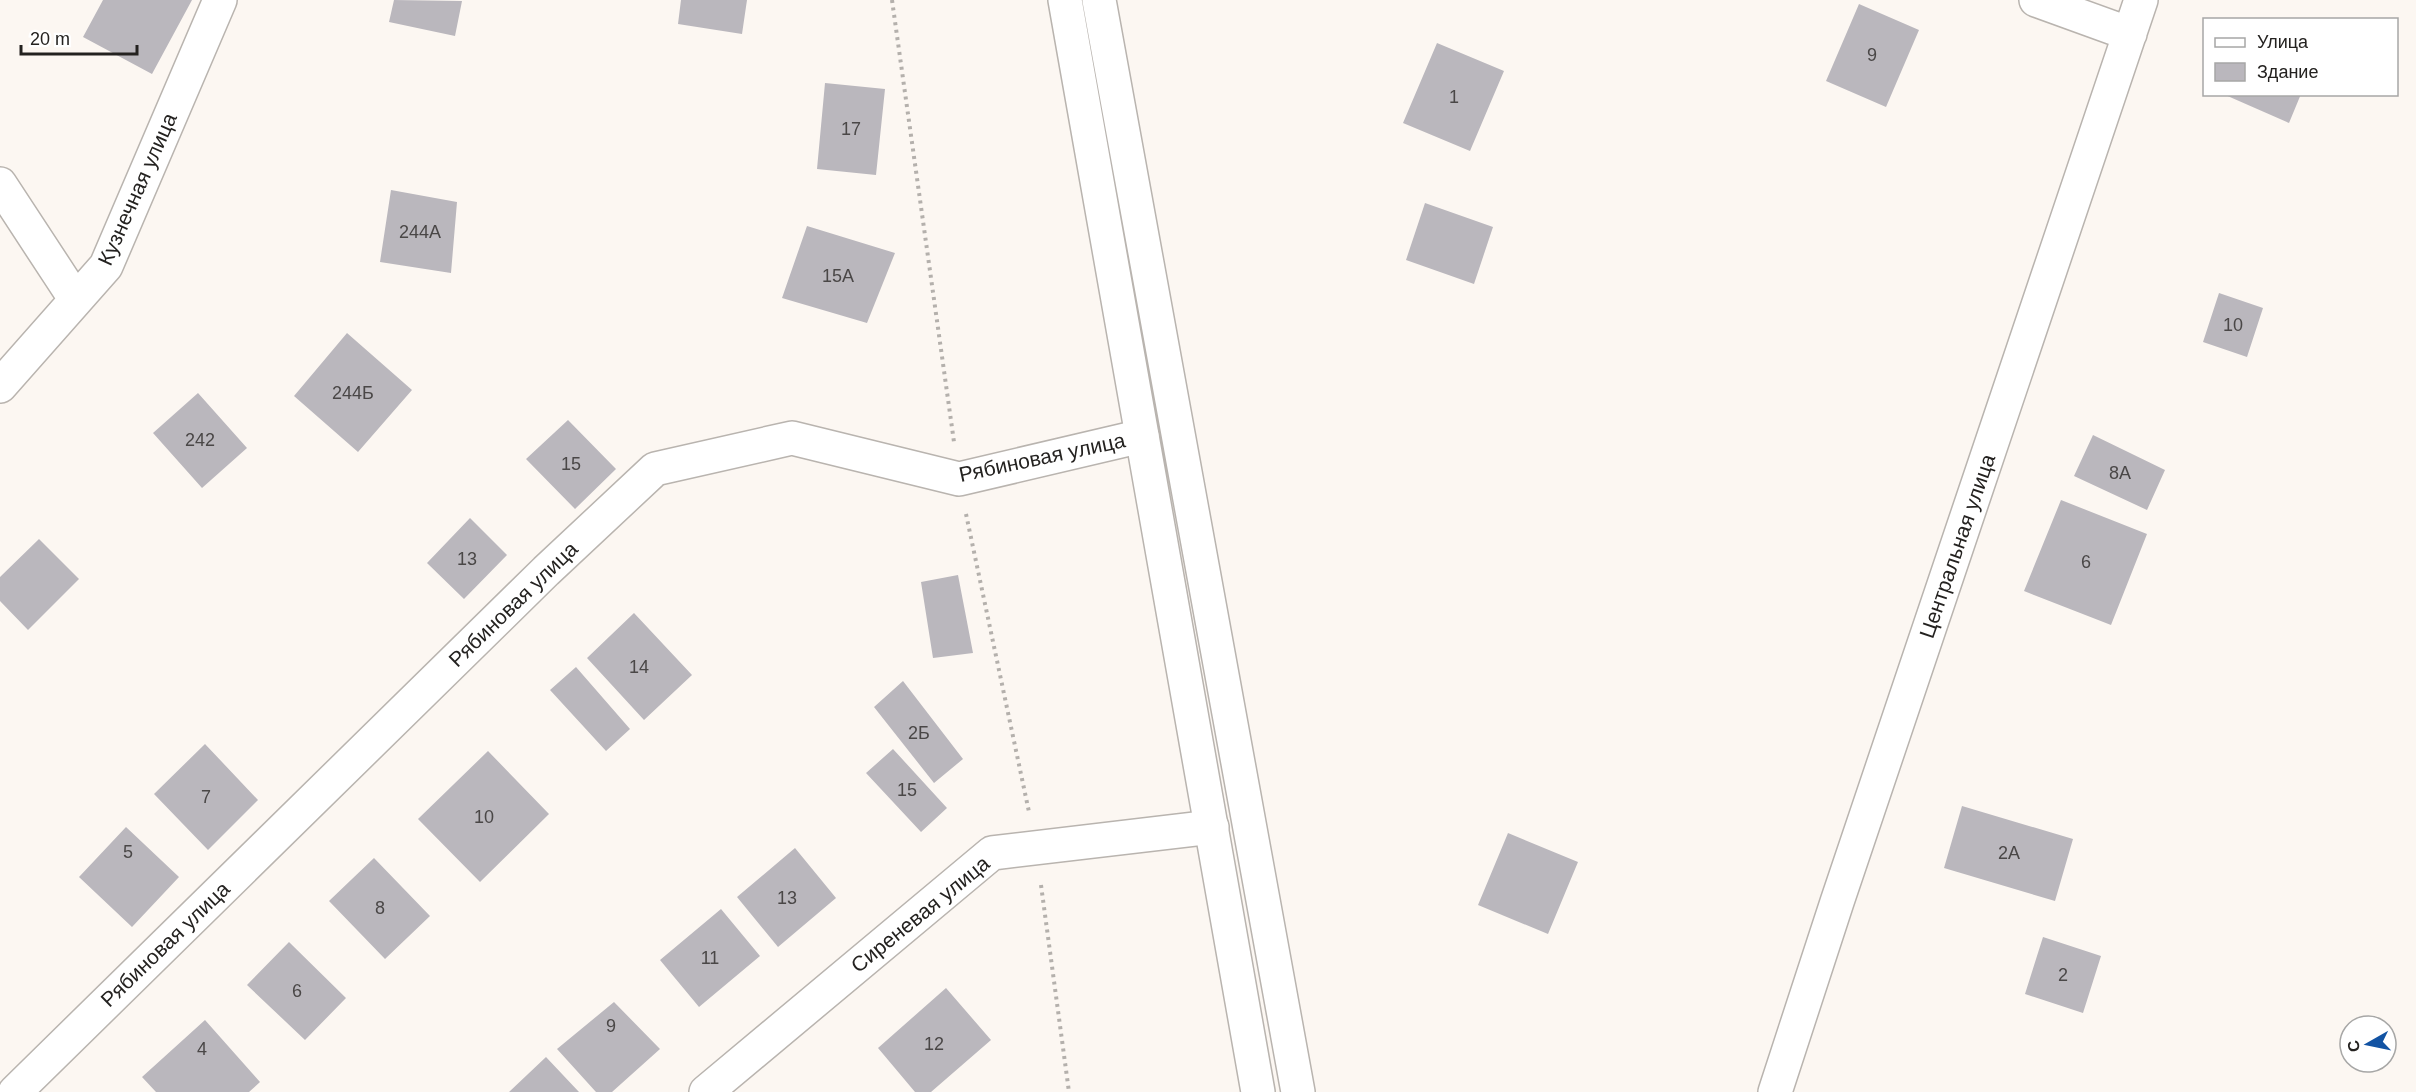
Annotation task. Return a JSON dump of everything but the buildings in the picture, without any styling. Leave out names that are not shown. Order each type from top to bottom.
[{"type":"street","name":"Кузнечная улица","points":[[0,386],[106,266],[220,0]]},
{"type":"street","points":[[1065,0],[1258,1092]]},
{"type":"street","points":[[1099,0],[1298,1092]]},
{"type":"street","points":[[2037,0],[2130,34]]},
{"type":"street","name":"Центральная улица","points":[[1775,1092],[1840,891],[2141,0]]},
{"type":"street","points":[[0,184],[76,300]]},
{"type":"street","name":"Рябиновая улица","points":[[15,1092],[538,579],[655,469],[792,438],[959,479],[1142,436]]},
{"type":"street","name":"Сиреневая улица","points":[[706,1092],[992,853],[1212,827]]},
{"type":"path","points":[[892,0],[959,479],[1036,848],[1069,1092]]}]
